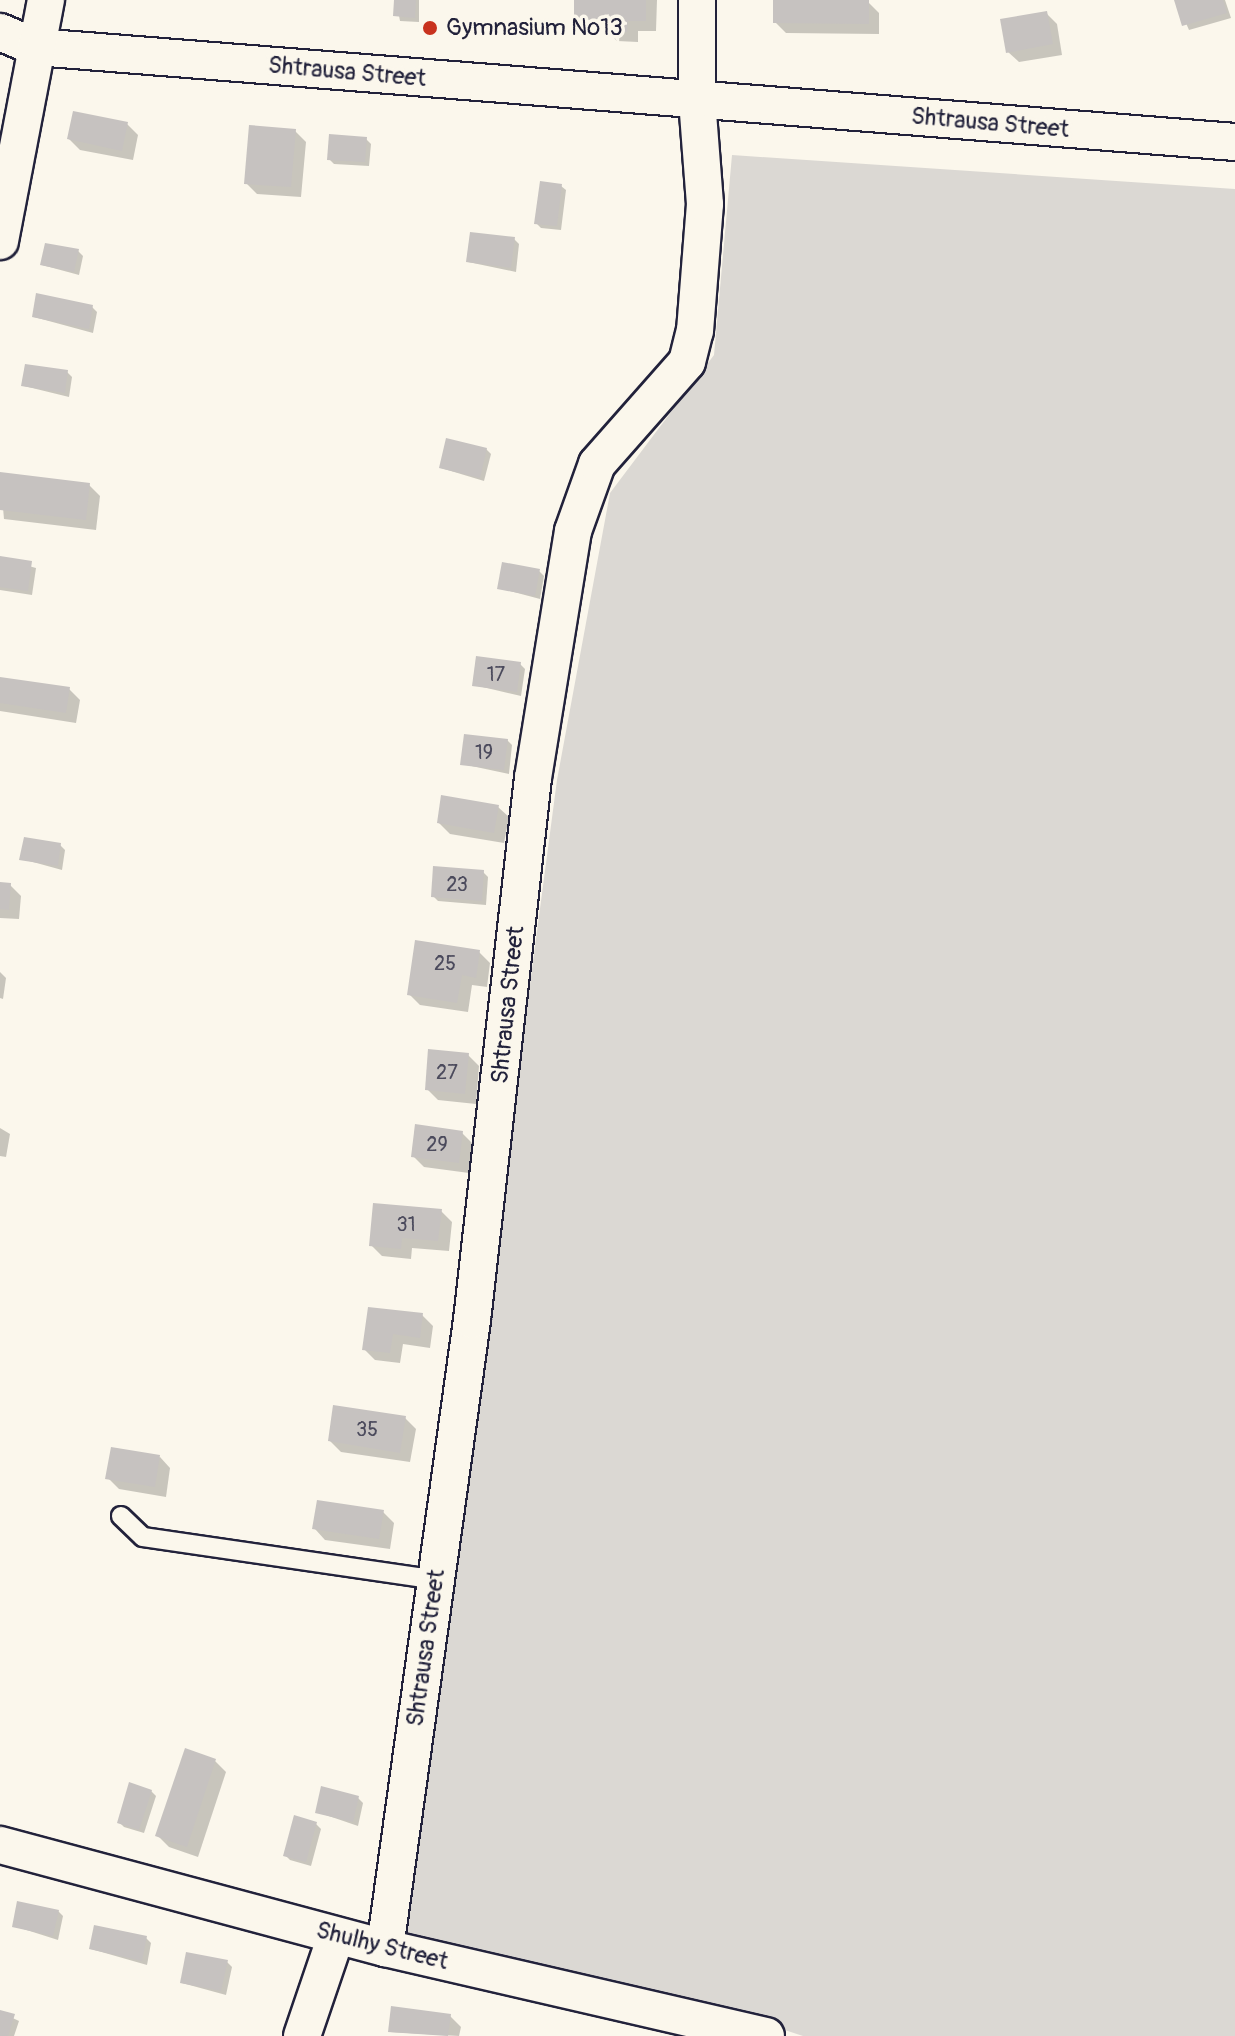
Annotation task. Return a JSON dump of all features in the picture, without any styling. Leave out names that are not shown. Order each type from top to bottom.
[{"type":"street","points":[[0,241],[46,0]]},
{"type":"street","points":[[697,0],[697,99]]},
{"type":"street","name":"Shtrausa Street","points":[[0,32],[36,47],[1235,142]]},
{"type":"street","name":"Shtrausa Street","points":[[385,1948],[472,1320],[533,778],[573,531],[597,464],[687,362],[695,331],[705,204],[697,99]]},
{"type":"street","name":"Shulhy Street","points":[[0,1845],[336,1936],[766,2036]]},
{"type":"street","points":[[302,2036],[336,1936]]},
{"type":"lane","points":[[121,1516],[143,1537],[436,1580]]},
{"type":"shaded area","points":[[732,155],[1235,189],[1235,2036],[803,2036],[748,2018],[404,1936],[557,780],[610,493],[714,355]]},
{"type":"building","points":[[394,0],[416,0],[415,18],[393,16]]},
{"type":"building","points":[[574,0],[646,0],[646,21],[628,21],[627,32],[604,31],[604,21],[574,19]]},
{"type":"building","points":[[773,0],[869,0],[869,24],[773,23]]},
{"type":"building","points":[[1174,0],[1223,0],[1227,13],[1182,26]]},
{"type":"building","points":[[1047,11],[1053,44],[1006,53],[1000,19]]},
{"type":"building","points":[[73,111],[128,122],[122,151],[67,139]]},
{"type":"building","points":[[249,125],[296,129],[291,187],[244,184]]},
{"type":"building","points":[[329,134],[367,137],[365,162],[327,160]]},
{"type":"building","points":[[540,181],[562,184],[557,226],[534,224]]},
{"type":"building","points":[[470,232],[515,237],[511,268],[466,262]]},
{"type":"building","points":[[45,243],[79,249],[74,272],[40,265]]},
{"type":"building","points":[[36,293],[93,305],[89,329],[32,317]]},
{"type":"building","points":[[25,364],[68,370],[65,393],[21,386]]},
{"type":"building","points":[[446,438],[487,448],[480,478],[439,468]]},
{"type":"building","points":[[0,472],[90,483],[86,520],[0,510]]},
{"type":"building","points":[[0,556],[32,561],[28,591],[0,587]]},
{"type":"building","points":[[502,562],[540,569],[535,596],[497,589]]},
{"type":"building","points":[[476,656],[521,662],[517,692],[472,686]]},
{"type":"building","points":[[0,677],[70,687],[66,713],[0,703]]},
{"type":"building","points":[[464,734],[508,739],[504,770],[460,765]]},
{"type":"building","points":[[441,795],[499,805],[494,833],[437,823]]},
{"type":"building","points":[[24,837],[61,843],[58,866],[19,860]]},
{"type":"building","points":[[433,866],[484,870],[482,901],[431,897]]},
{"type":"building","points":[[0,882],[11,883],[9,910],[0,909]]},
{"type":"building","points":[[415,940],[480,950],[476,978],[462,975],[457,1003],[407,995]]},
{"type":"building","points":[[428,1049],[469,1053],[465,1094],[425,1090]]},
{"type":"building","points":[[415,1124],[463,1131],[459,1163],[411,1157]]},
{"type":"building","points":[[373,1203],[442,1209],[438,1241],[402,1238],[401,1249],[369,1246]]},
{"type":"building","points":[[368,1307],[423,1313],[420,1338],[393,1334],[390,1353],[362,1350]]},
{"type":"building","points":[[333,1405],[406,1416],[400,1453],[328,1441]]},
{"type":"building","points":[[111,1447],[160,1455],[155,1487],[105,1479]]},
{"type":"building","points":[[317,1500],[384,1510],[379,1539],[312,1529]]},
{"type":"building","points":[[185,1748],[216,1759],[187,1847],[155,1836]]},
{"type":"building","points":[[129,1782],[152,1790],[139,1830],[117,1823]]},
{"type":"building","points":[[321,1786],[359,1796],[353,1822],[315,1813]]},
{"type":"building","points":[[294,1815],[317,1822],[306,1862],[283,1856]]},
{"type":"building","points":[[17,1901],[59,1910],[53,1936],[12,1927]]},
{"type":"building","points":[[94,1925],[147,1936],[142,1961],[89,1949]]},
{"type":"building","points":[[186,1952],[228,1960],[221,1991],[180,1983]]},
{"type":"building","points":[[391,2006],[451,2014],[448,2036],[388,2032]]},
{"type":"building","points":[[0,2010],[15,2014],[8,2036],[0,2036]]},
{"type":"place","name":"Gymnasium №13","points":[[430,28]]}]
